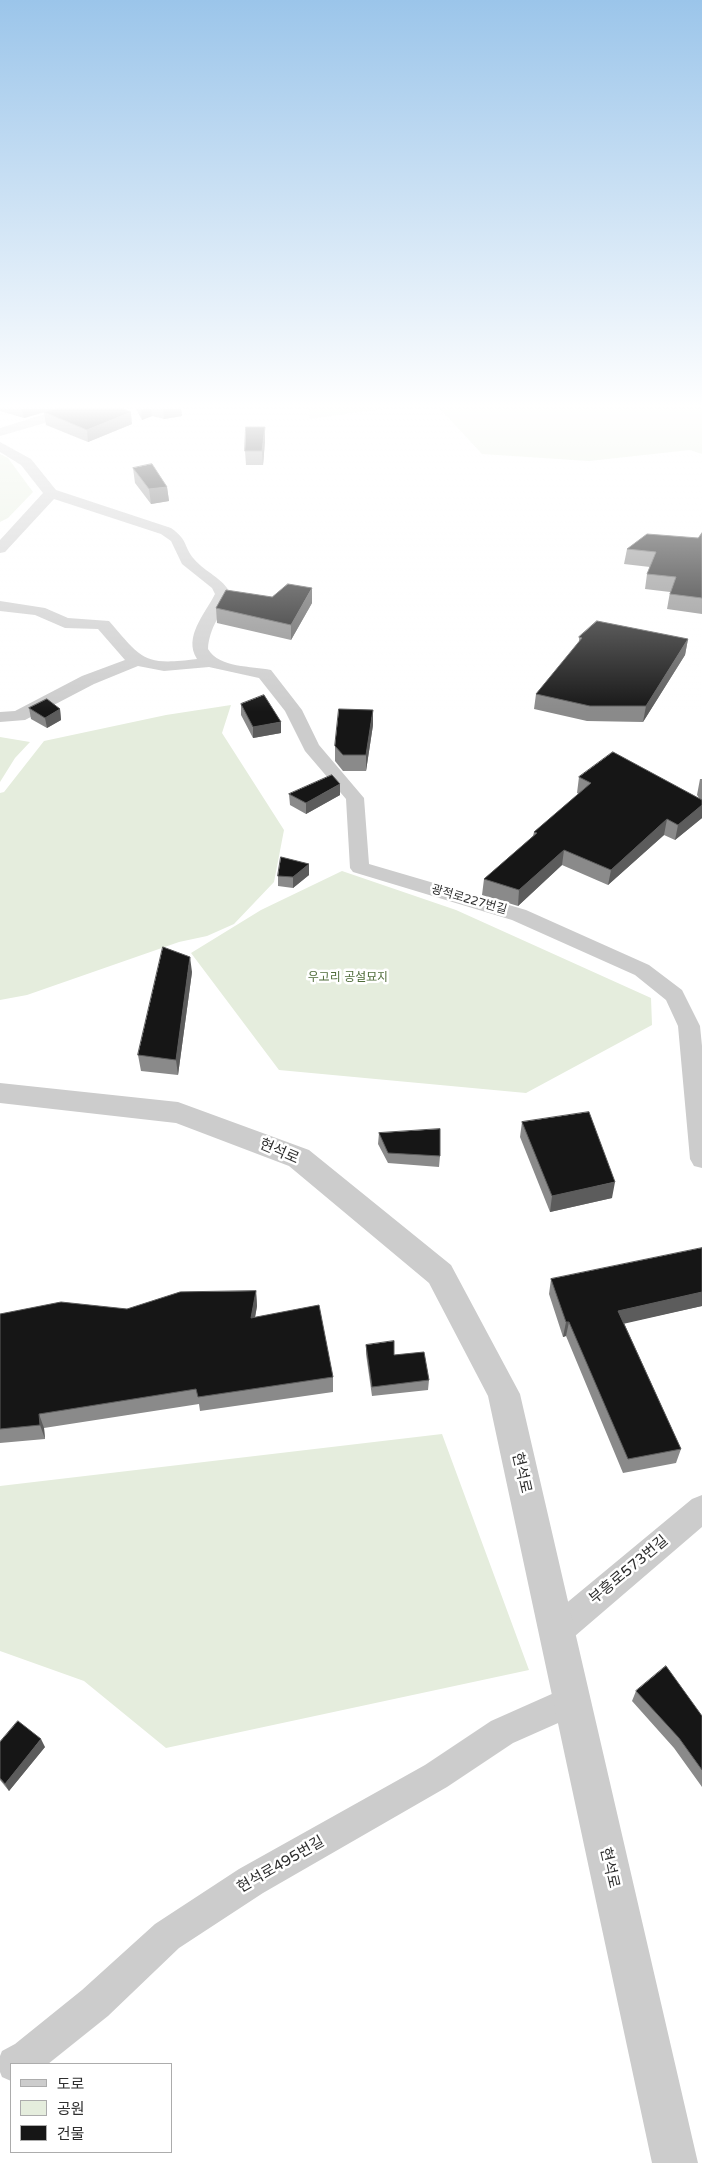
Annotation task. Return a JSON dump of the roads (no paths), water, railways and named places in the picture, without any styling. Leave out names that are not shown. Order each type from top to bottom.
[{"type":"street","points":[[0,549],[36,510]]},
{"type":"street","points":[[102,510],[166,531],[177,539],[187,561],[219,586],[223,594],[199,641],[200,654],[208,662]]},
{"type":"street","points":[[0,606],[39,610],[65,623],[103,624],[138,661],[88,680],[19,716],[0,717]]},
{"type":"street","name":"광적로227번길","points":[[138,661],[161,666],[208,662],[264,674],[293,710],[311,747],[355,798],[360,868],[520,915],[642,970],[674,994],[689,1026],[702,1159]]},
{"type":"street","name":"현석로","points":[[0,1094],[178,1113],[299,1158],[440,1274],[504,1394],[675,2163]]},
{"type":"street","name":"부흥로573번길","points":[[557,1630],[702,1509]]},
{"type":"street","name":"현석로495번길","points":[[17,2063],[95,2003],[167,1936],[251,1881],[436,1776],[502,1732],[572,1701]]},
{"type":"park label","name":"우고리 공설묘지","points":[[348,978]]}]
